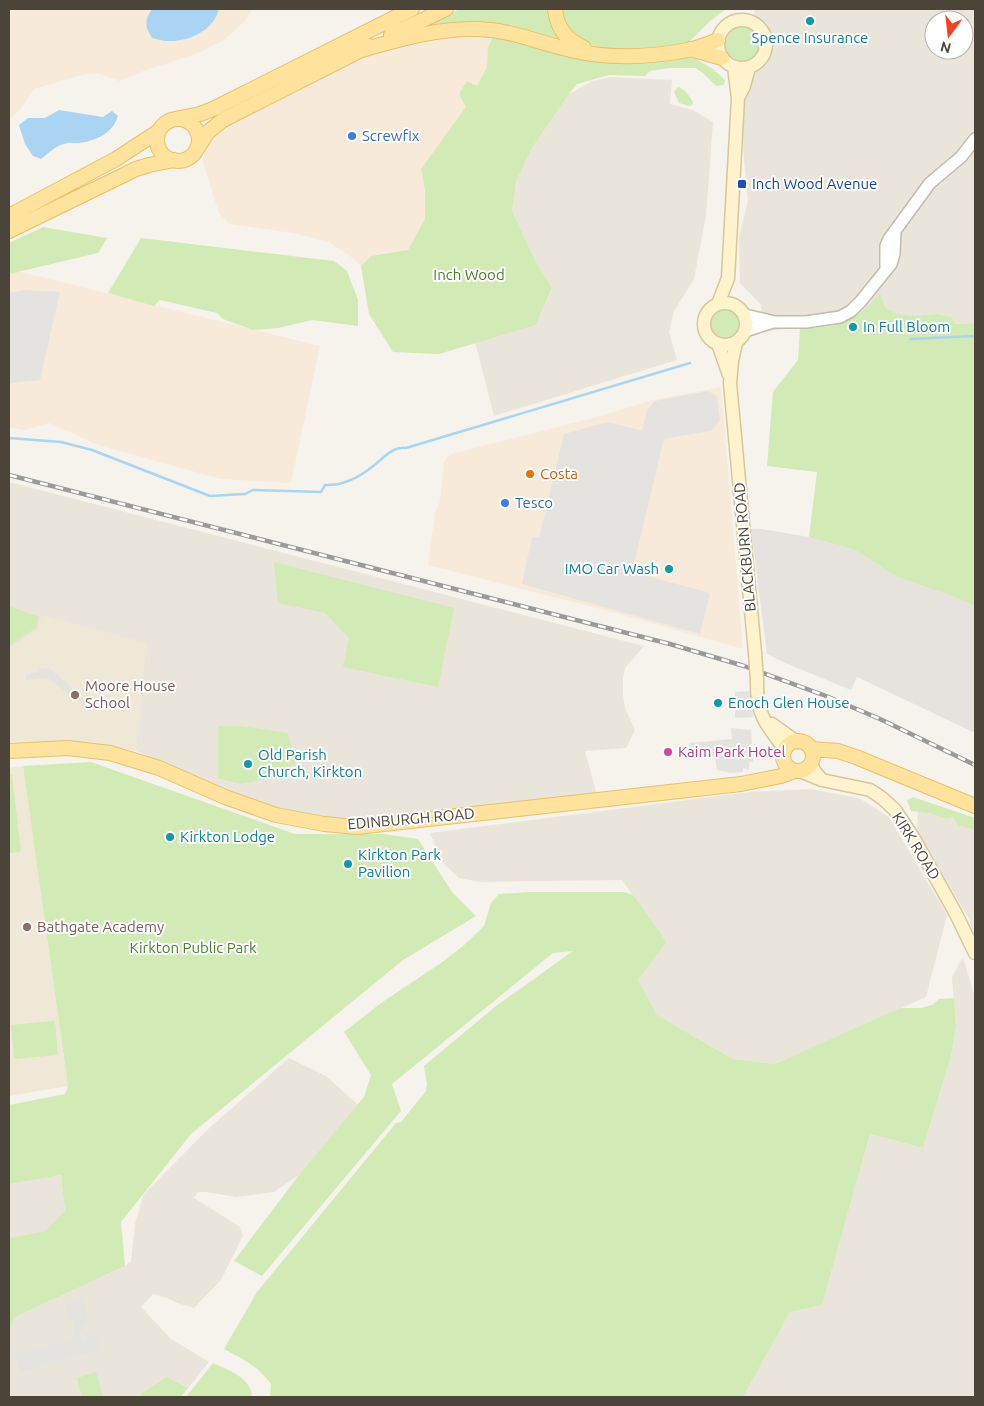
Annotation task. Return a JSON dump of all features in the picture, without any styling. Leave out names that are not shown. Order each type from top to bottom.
[{"type":"main road","points":[[9,216],[116,160],[159,131],[166,122],[213,109],[412,9]]},
{"type":"main road","points":[[9,231],[136,169],[174,160],[187,159],[195,153],[208,132],[223,120],[446,9]]},
{"type":"main road","points":[[556,9],[556,17],[561,29],[570,41],[596,54]]},
{"type":"main road","points":[[754,9],[756,25]]},
{"type":"main road","points":[[690,49],[728,62],[742,68],[750,67],[757,62],[761,58],[766,45],[763,32],[742,14],[725,26],[718,40],[718,49],[728,62],[738,98],[728,278],[718,304]]},
{"type":"main road","points":[[362,50],[398,39],[437,31],[479,29],[510,33],[572,50],[613,55],[636,55],[690,49],[718,40]]},
{"type":"main road","points":[[738,98],[750,67]]},
{"type":"main road","points":[[175,118],[188,121],[196,129],[200,139],[197,149]]},
{"type":"main road","points":[[159,131],[157,137],[159,149],[168,158],[174,160]]},
{"type":"main road","points":[[728,278],[736,305]]},
{"type":"main road","points":[[724,302],[736,305],[745,315],[746,331],[736,343],[724,346],[712,341],[706,334],[704,322],[707,313],[713,306],[718,304],[724,302]]},
{"type":"main road","name":"BLACKBURN ROAD","points":[[730,380],[736,343]]},
{"type":"main road","name":"BLACKBURN ROAD","points":[[718,344],[730,380],[758,704],[767,724],[800,761]]},
{"type":"main road","points":[[762,714],[772,724],[797,742],[805,743],[800,761]]},
{"type":"main road","name":"EDINBURGH ROAD","points":[[9,752],[68,748],[110,753],[159,768],[225,797],[276,815],[324,824],[357,827],[741,784],[764,780],[800,761]]},
{"type":"main road","points":[[800,761],[838,751],[975,806]]},
{"type":"main road","name":"KIRK ROAD","points":[[800,761],[822,780],[870,790],[895,810],[913,837],[960,920],[975,953]]},
{"type":"street","points":[[745,315],[774,322],[806,322],[840,317],[852,311],[886,271],[893,259],[895,232],[930,183],[961,157],[975,139]]},
{"type":"street","points":[[746,331],[774,322]]},
{"type":"shaded area","points":[[9,9],[252,9],[245,21],[224,40],[196,54],[119,81],[100,74],[85,74],[34,89],[9,121]]},
{"type":"shaded area","points":[[754,9],[975,9],[975,323],[955,324],[937,314],[910,316],[896,313],[885,307],[880,295],[846,323],[762,331],[761,305],[740,283],[739,237],[748,201],[738,98],[749,67],[757,62],[764,52],[765,38],[763,32],[756,25]]},
{"type":"shaded area","points":[[476,35],[493,37],[488,47],[487,67],[477,86],[467,81],[467,107],[421,169],[425,190],[425,219],[408,250],[371,256],[361,266],[329,242],[293,233],[230,224],[219,213],[203,163],[205,149],[216,132],[346,66],[382,51],[442,36]]},
{"type":"shaded area","points":[[610,77],[672,80],[670,104],[693,110],[713,122],[706,216],[694,279],[674,311],[669,332],[677,360],[494,416],[475,342],[536,325],[552,289],[536,262],[512,211],[516,182],[532,148],[569,94],[592,81]]},
{"type":"shaded area","points":[[17,271],[320,346],[291,483],[221,479],[98,445],[50,423],[24,430],[9,427],[9,274]]},
{"type":"shaded area","points":[[24,290],[60,292],[40,380],[9,385],[9,293]]},
{"type":"shaded area","points":[[721,387],[743,649],[620,614],[428,565],[435,513],[440,501],[444,461],[451,454],[597,417],[653,400]]},
{"type":"shaded area","points":[[708,391],[717,396],[720,420],[711,431],[664,439],[632,572],[710,593],[700,634],[522,584],[532,537],[539,538],[564,434],[608,422],[642,431],[647,410],[655,401]]},
{"type":"shaded area","points":[[9,482],[644,646],[625,668],[623,678],[625,708],[635,730],[626,748],[585,751],[597,795],[422,816],[337,820],[293,814],[245,798],[136,751],[99,744],[58,741],[9,742]]},
{"type":"shaded area","points":[[751,529],[762,529],[809,537],[855,550],[897,577],[975,606],[975,733],[857,677],[851,690],[767,654]]},
{"type":"shaded area","name":"Moore House School","points":[[42,615],[147,643],[136,751],[99,744],[58,741],[9,742],[9,648],[38,630]]},
{"type":"shaded area","points":[[50,668],[83,698],[93,704],[91,712],[48,678],[26,680],[26,674],[39,672],[39,669]]},
{"type":"shaded area","points":[[751,691],[753,717],[735,718],[735,692]]},
{"type":"shaded area","points":[[731,728],[751,730],[753,762],[749,762],[749,770],[743,768],[743,772],[730,773],[717,770],[715,757],[690,759],[689,743],[732,739]]},
{"type":"shaded area","name":"Bathgate Academy","points":[[23,766],[68,1086],[9,1096],[9,768]]},
{"type":"shaded area","points":[[811,789],[859,798],[889,817],[947,915],[926,997],[775,1064],[733,1059],[657,1015],[638,980],[666,943],[622,880],[480,882],[459,878],[443,863],[430,833],[750,792]]},
{"type":"shaded area","points":[[918,806],[975,825],[975,938],[969,919],[917,831]]},
{"type":"shaded area","points":[[963,957],[975,998],[975,1397],[743,1397],[790,1312],[822,1305],[870,1134],[923,1148],[951,1056],[956,1027],[952,977]]},
{"type":"shaded area","points":[[289,1058],[326,1076],[358,1105],[299,1175],[274,1192],[236,1197],[198,1192],[194,1198],[240,1227],[243,1236],[221,1280],[194,1308],[153,1294],[141,1307],[171,1339],[209,1362],[188,1388],[167,1377],[140,1394],[142,1397],[9,1397],[9,1331],[15,1317],[125,1266],[131,1261],[135,1224],[144,1194],[206,1131]]},
{"type":"shaded area","points":[[61,1175],[65,1210],[45,1231],[9,1238],[9,1184]]},
{"type":"shaded area","points":[[82,1297],[89,1323],[82,1325],[79,1337],[83,1340],[87,1339],[86,1334],[94,1331],[100,1350],[21,1372],[13,1353],[73,1338],[75,1322],[70,1322],[64,1302]]},
{"type":"green space","points":[[460,9],[551,9],[566,41],[411,32]]},
{"type":"green space","points":[[561,9],[726,9],[709,22],[688,43],[635,49],[612,49],[588,45],[572,34],[563,22]]},
{"type":"green space","points":[[742,22],[754,26],[760,32],[764,44],[760,56],[754,62],[742,66],[730,62],[724,56],[720,44],[724,32],[730,26]]},
{"type":"green space","name":"Inch Wood","points":[[493,37],[522,42],[596,62],[633,63],[681,57],[696,59],[713,69],[725,80],[724,85],[716,86],[695,68],[669,68],[650,71],[645,76],[609,75],[577,84],[532,148],[516,182],[512,211],[536,262],[552,288],[536,325],[439,354],[393,352],[369,314],[361,266],[371,256],[408,250],[425,219],[425,190],[421,169],[466,107],[459,94],[467,81],[477,86],[487,67],[488,47]]},
{"type":"green space","points":[[678,87],[689,95],[693,102],[692,105],[679,103],[674,92]]},
{"type":"green space","points":[[43,227],[107,238],[98,253],[9,274],[9,243]]},
{"type":"green space","points":[[141,238],[334,261],[347,271],[358,300],[358,326],[312,320],[278,328],[253,330],[223,319],[217,313],[160,300],[154,306],[108,293]]},
{"type":"green space","points":[[880,294],[885,307],[896,313],[910,316],[937,314],[951,317],[955,324],[975,323],[975,606],[897,577],[855,550],[809,537],[817,472],[767,466],[773,392],[798,360],[800,328],[826,327],[845,322],[861,312]]},
{"type":"green space","points":[[729,307],[738,314],[741,321],[738,335],[732,341],[723,340],[713,334],[710,321],[713,310]]},
{"type":"green space","points":[[274,562],[454,608],[438,687],[343,667],[349,638],[325,613],[278,603]]},
{"type":"green space","points":[[9,606],[39,617],[36,628],[9,646]]},
{"type":"green space","points":[[218,726],[240,726],[288,733],[296,765],[266,772],[267,779],[241,784],[218,778]]},
{"type":"green space","name":"Kirkton Public Park","points":[[91,762],[295,834],[383,834],[418,839],[452,892],[476,916],[403,960],[191,1134],[121,1222],[125,1266],[15,1317],[9,1331],[9,1238],[45,1231],[65,1210],[61,1175],[9,1184],[9,1105],[65,1094],[68,1086],[23,766]]},
{"type":"green space","points":[[9,775],[12,775],[21,852],[9,853]]},
{"type":"green space","points":[[913,797],[975,818],[975,830],[958,825],[953,817],[947,819],[930,813],[911,811],[907,800]]},
{"type":"green space","points":[[624,892],[633,895],[666,943],[638,980],[657,1015],[733,1059],[775,1064],[900,1008],[921,1008],[932,1005],[939,999],[954,998],[956,1027],[951,1056],[923,1148],[870,1134],[822,1305],[790,1312],[743,1397],[270,1397],[271,1384],[266,1377],[238,1356],[224,1349],[257,1292],[396,1123],[401,1122],[426,1091],[427,1084],[424,1066],[496,1006],[573,951],[553,953],[392,1084],[401,1111],[262,1276],[234,1261],[299,1175],[364,1097],[371,1075],[344,1032],[381,1003],[463,946],[484,926],[491,903],[499,894]]},
{"type":"green space","points":[[55,1021],[58,1055],[14,1059],[11,1025]]},
{"type":"green space","points":[[213,1363],[244,1380],[251,1390],[252,1397],[186,1397]]},
{"type":"green space","points":[[96,1372],[103,1397],[82,1397],[77,1378]]},
{"type":"green space","points":[[167,1377],[188,1388],[181,1397],[143,1397],[140,1394]]},
{"type":"water","points":[[152,9],[219,9],[212,23],[200,33],[176,41],[168,41],[152,38],[150,34],[147,21]]},
{"type":"water","points":[[59,110],[103,117],[112,111],[118,116],[112,127],[97,138],[85,142],[61,145],[41,159],[33,156],[25,144],[19,125],[28,118],[45,118]]},
{"type":"waterway","points":[[910,339],[975,336]]},
{"type":"waterway","points":[[9,438],[61,442],[92,450],[210,496],[245,494],[253,490],[321,492],[325,485],[344,483],[356,478],[396,449],[406,448],[690,363]]},
{"type":"railway","points":[[9,475],[670,644],[744,666],[826,696],[880,719],[975,765]]},
{"type":"place","name":"Spence Insurance","points":[[810,21]]},
{"type":"place","name":"Screwfix","points":[[352,136]]},
{"type":"place","name":"Inch Wood Avenue","points":[[742,184]]},
{"type":"place","name":"In Full Bloom","points":[[853,327]]},
{"type":"place","name":"Costa","points":[[530,474]]},
{"type":"place","name":"Tesco","points":[[505,503]]},
{"type":"place","name":"IMO Car Wash","points":[[669,569]]},
{"type":"place","name":"Moore House School","points":[[75,695]]},
{"type":"place","name":"Enoch Glen House","points":[[718,703]]},
{"type":"place","name":"Kaim Park Hotel","points":[[668,752]]},
{"type":"place","name":"Old Parish Church, Kirkton","points":[[248,764]]},
{"type":"place","name":"Kirkton Lodge","points":[[170,837]]},
{"type":"place","name":"Kirkton Park Pavilion","points":[[348,864]]},
{"type":"place","name":"Bathgate Academy","points":[[27,927]]}]
